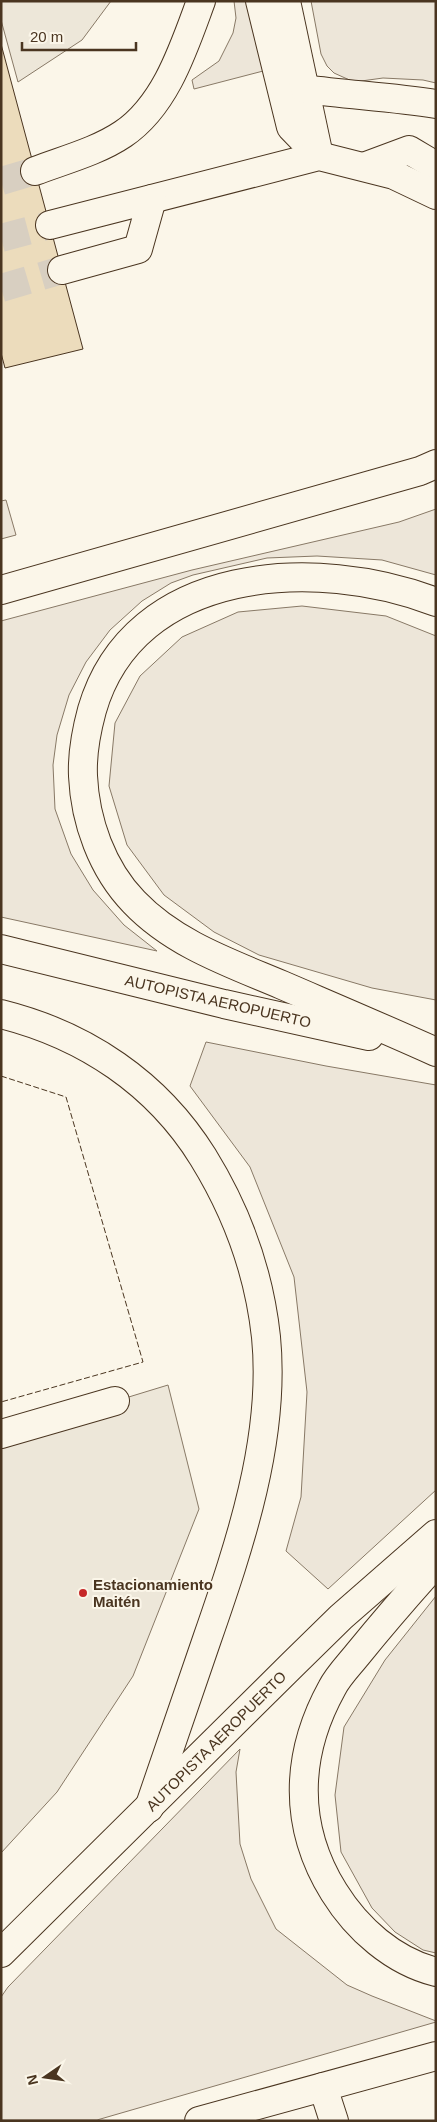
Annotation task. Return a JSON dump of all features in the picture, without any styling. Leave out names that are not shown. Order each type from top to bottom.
[{"type":"main road","points":[[35,170],[121,136],[140,122],[175,67],[201,1]]},
{"type":"main road","points":[[260,1],[291,127],[319,156]]},
{"type":"main road","points":[[286,1],[319,156]]},
{"type":"main road","points":[[305,89],[357,96],[400,98],[436,104]]},
{"type":"main road","points":[[366,166],[409,150],[436,166]]},
{"type":"main road","points":[[50,225],[319,156],[366,166],[394,175],[436,195]]},
{"type":"main road","points":[[62,270],[138,249],[152,199]]},
{"type":"main road","points":[[1,590],[420,471],[436,464]]},
{"type":"main road","points":[[436,602],[376,583],[336,578],[293,577],[250,582],[223,587],[197,596],[153,620],[136,634],[121,651],[106,673],[96,698],[86,729],[82,761],[89,821],[99,849],[114,876],[132,900],[153,920],[178,938],[217,957],[436,1052]]},
{"type":"main road","name":"AUTOPISTA AEROPUERTO","points":[[1,949],[224,1004],[436,1052]]},
{"type":"main road","points":[[1,1014],[42,1026],[75,1040],[132,1076],[156,1098],[192,1140],[217,1180],[235,1215],[259,1290],[266,1338],[267,1387],[262,1435],[251,1496],[236,1555],[149,1808]]},
{"type":"main road","points":[[1,1434],[115,1401]]},
{"type":"main road","name":"AUTOPISTA AEROPUERTO","points":[[1,1954],[341,1617],[436,1534]]},
{"type":"main road","points":[[436,1563],[380,1626],[332,1687],[309,1740],[303,1777],[304,1810],[313,1847],[325,1878],[345,1909],[368,1935],[394,1953],[436,1972]]},
{"type":"main road","points":[[199,2121],[436,2056]]},
{"type":"main road","points":[[323,2087],[334,2121]]},
{"type":"shaded area","points":[[1,1],[111,1],[82,40],[18,82],[1,20]]},
{"type":"shaded area","points":[[234,1],[247,1],[267,70],[194,89],[192,80],[219,61],[233,33],[236,18]]},
{"type":"shaded area","points":[[311,1],[436,1],[436,83],[423,80],[383,78],[354,82],[334,73],[327,66],[321,54]]},
{"type":"shaded area","points":[[6,500],[16,535],[1,539],[1,501]]},
{"type":"shaded area","points":[[436,509],[436,575],[382,560],[317,556],[267,558],[193,575],[171,583],[142,601],[110,630],[86,662],[69,695],[57,735],[53,765],[55,809],[71,854],[93,890],[124,925],[157,951],[1,917],[1,621],[192,570],[399,522]]},
{"type":"shaded area","points":[[302,606],[386,616],[436,636],[436,1000],[372,988],[259,955],[214,932],[164,895],[127,845],[109,786],[115,723],[140,676],[182,637],[238,612]]},
{"type":"shaded area","points":[[206,1042],[326,1066],[436,1085],[436,1490],[328,1589],[286,1551],[301,1497],[307,1392],[294,1277],[250,1167],[190,1086]]},
{"type":"shaded area","name":"Estacionamiento Maitén","points":[[168,1385],[199,1509],[133,1676],[57,1792],[1,1853],[1,1436]]},
{"type":"shaded area","points":[[436,1596],[436,1953],[423,1950],[395,1932],[372,1908],[341,1852],[335,1795],[344,1727],[385,1660]]},
{"type":"shaded area","points":[[240,1749],[236,1772],[240,1844],[251,1879],[276,1929],[347,1985],[436,2022],[97,2120],[1,2120],[1,1997],[8,1987]]},
{"type":"building","points":[[1,44],[83,349],[5,368],[1,353]]},
{"type":"tunnel","points":[[1,181],[35,171]]},
{"type":"tunnel","points":[[1,238],[50,225]]},
{"type":"tunnel","points":[[1,288],[62,270]]},
{"type":"fence","points":[[1,1076],[66,1097],[143,1362],[1,1402]]},
{"type":"place","name":"Estacionamiento Maitén","points":[[83,1593]]}]
